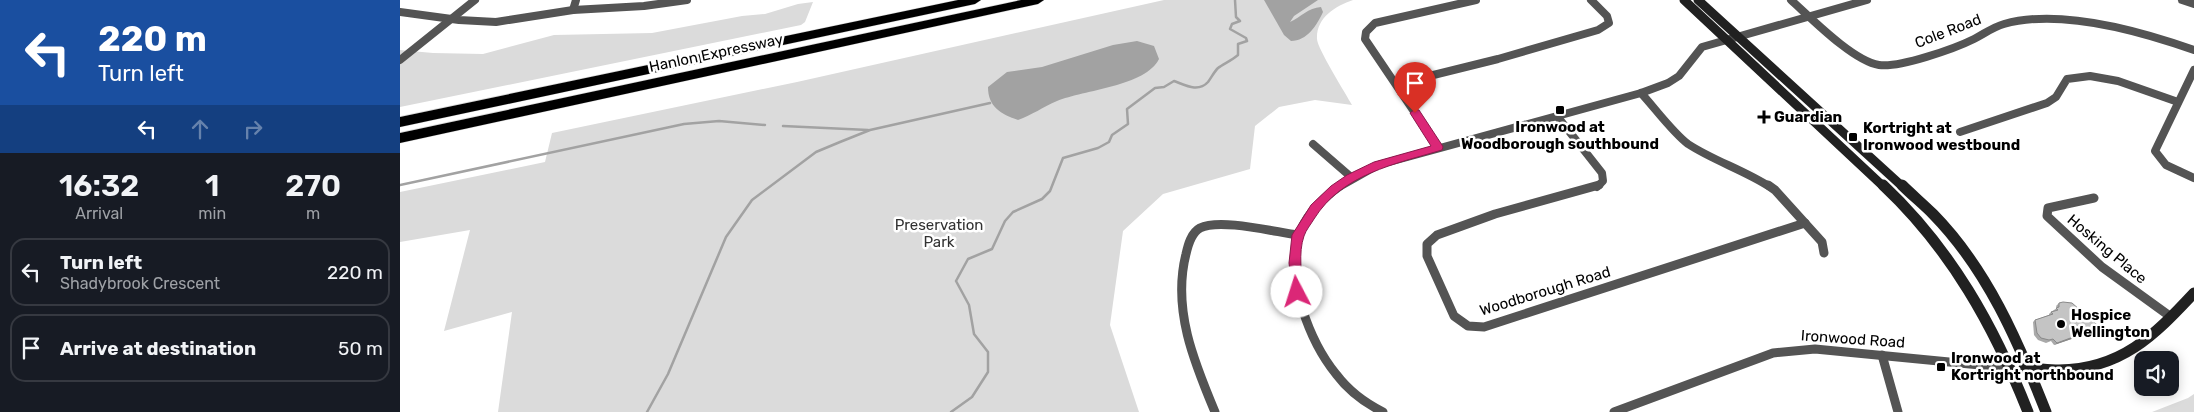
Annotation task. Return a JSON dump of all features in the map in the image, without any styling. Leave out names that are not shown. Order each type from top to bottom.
[{"type":"highway","name":"Hanlon Expressway","points":[[400,122],[975,0]]},
{"type":"highway","name":"Hanlon Expressway","points":[[400,138],[1038,0]]},
{"type":"street","points":[[400,60],[475,0]]},
{"type":"street","points":[[573,10],[576,0]]},
{"type":"street","points":[[400,12],[451,19],[496,22],[573,10],[644,6],[685,0]]},
{"type":"street","points":[[1438,147],[1365,39],[1366,32],[1374,23],[1476,0]]},
{"type":"street","points":[[1396,84],[1534,50],[1559,40],[1601,30],[1608,24],[1607,16],[1590,0]]},
{"type":"street","points":[[1684,0],[1927,229],[1975,297],[2011,368],[2028,412]]},
{"type":"street","points":[[1698,0],[1914,196],[1951,235],[1978,269],[1996,300],[2028,368],[2046,412]]},
{"type":"street","name":"Cole Road","points":[[1792,0],[1864,59],[1870,63],[1885,66],[1969,41],[2005,24],[2034,20],[2066,21],[2134,32],[2167,40],[2194,50]]},
{"type":"street","points":[[1383,412],[1374,408],[1331,368],[1297,292],[1295,263],[1298,235],[1315,208],[1335,189],[1351,177],[1378,165],[1438,147],[1641,93],[1668,83],[1679,76],[1702,47],[1726,38],[1867,0]]},
{"type":"street","points":[[2182,0],[2194,4]]},
{"type":"street","points":[[2194,70],[2155,151],[2158,158],[2168,167],[2194,178]]},
{"type":"street","points":[[1960,132],[2047,103],[2056,97],[2067,79],[2090,76],[2118,81],[2178,102]]},
{"type":"street","points":[[1641,93],[1686,142],[1708,156],[1750,174],[1775,190],[1822,242],[1824,253]]},
{"type":"street","name":"Woodborough Road","points":[[1558,116],[1602,172],[1603,181],[1597,187],[1495,214],[1437,235],[1428,244],[1427,256],[1454,316],[1468,326],[1484,327],[1805,223]]},
{"type":"street","points":[[1313,144],[1351,177]]},
{"type":"street","name":"Hosking Place","points":[[2094,198],[2048,208],[2047,216],[2102,267],[2171,317]]},
{"type":"street","points":[[1215,412],[1198,373],[1184,328],[1181,279],[1189,240],[1200,228],[1219,224],[1298,235]]},
{"type":"street","points":[[2011,368],[2062,370],[2098,366],[2132,353],[2194,293]]},
{"type":"street","name":"Ironwood Road","points":[[1614,412],[1773,354],[1815,349],[2011,368]]},
{"type":"street","points":[[1882,355],[1898,412]]},
{"type":"green space","name":"Preservation Park","points":[[1164,0],[1353,0],[1333,9],[1323,19],[1317,39],[1326,61],[1352,105],[1315,100],[1279,107],[1255,126],[1250,169],[1163,194],[1123,231],[1110,325],[1139,412],[498,412],[512,312],[444,331],[470,230],[400,242],[400,192],[545,162],[552,133],[797,82]]},
{"type":"green space","points":[[813,2],[805,22],[801,25],[400,107],[400,50],[483,54],[554,35],[652,33],[742,16],[765,14],[798,4]]},
{"type":"green space","points":[[2194,394],[2194,412],[2152,412],[2188,398]]},
{"type":"shaded area","points":[[1264,0],[1318,0],[1294,16],[1290,22],[1316,8],[1321,7],[1323,12],[1318,22],[1307,35],[1291,41],[1284,35]]},
{"type":"shaded area","points":[[1137,41],[1154,46],[1159,59],[1152,68],[1128,81],[1057,101],[1018,120],[1001,112],[990,100],[988,87],[1007,72],[1042,67],[1113,45]]},
{"type":"building","name":"Hospice Wellington","points":[[2059,303],[2072,303],[2103,330],[2094,333],[2092,330],[2057,343],[2053,339],[2041,338],[2037,333],[2035,320],[2053,314],[2051,312],[2058,310],[2056,308],[2059,307]]},
{"type":"waterway","points":[[951,412],[972,397],[988,372],[988,352],[974,334],[969,305],[956,281],[968,259],[992,249],[1005,221],[1013,212],[1042,199],[1050,191],[1063,158],[1098,148],[1109,142],[1112,135],[1128,124],[1127,109],[1155,88],[1164,87],[1174,81],[1191,87],[1200,87],[1208,82],[1218,68],[1238,55],[1238,44],[1247,41],[1246,38],[1230,29],[1232,24],[1240,21],[1236,17],[1235,0]]},
{"type":"waterway","points":[[647,412],[668,374],[726,237],[752,200],[816,152],[840,142],[870,130],[990,103]]},
{"type":"waterway","points":[[400,185],[684,124],[719,121],[765,125]]},
{"type":"waterway","points":[[783,126],[868,130]]},
{"type":"place","name":"Ironwood at Woodborough southbound","points":[[1560,110]]},
{"type":"place","name":"Guardian","points":[[1764,117]]},
{"type":"place","name":"Kortright at Ironwood westbound","points":[[1853,137]]},
{"type":"place","name":"Hospice Wellington","points":[[2061,324]]},
{"type":"place","name":"Ironwood at Kortright northbound","points":[[1941,367]]},
{"type":"route","points":[[1297,292],[1295,263],[1298,235],[1315,208],[1351,177],[1378,165],[1438,147],[1415,113]]}]
